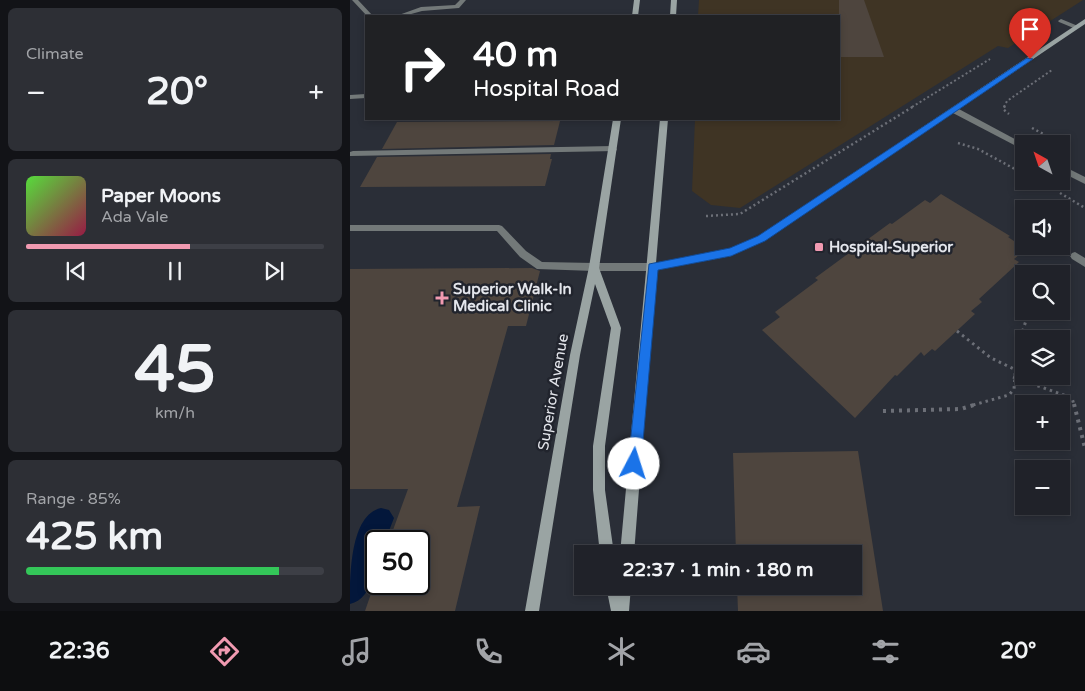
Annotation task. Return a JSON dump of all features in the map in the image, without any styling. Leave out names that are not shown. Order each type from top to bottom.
[{"type":"main road","points":[[635,15],[637,0]]},
{"type":"main road","points":[[673,15],[674,0]]},
{"type":"main road","points":[[653,267],[731,252],[762,238],[1085,22]]},
{"type":"main road","name":"Superior Avenue","points":[[532,611],[575,355],[594,267],[617,120]]},
{"type":"main road","points":[[628,545],[653,267],[664,120]]},
{"type":"main road","points":[[594,267],[616,328],[599,446],[599,490],[605,545]]},
{"type":"main road","points":[[615,595],[618,611]]},
{"type":"main road","points":[[622,611],[623,595]]},
{"type":"street","points":[[355,0],[369,15]]},
{"type":"street","points":[[401,15],[419,6],[457,7],[462,0]]},
{"type":"street","points":[[1060,21],[1076,27]]},
{"type":"street","points":[[350,96],[365,96]]},
{"type":"street","points":[[954,110],[1015,142]]},
{"type":"street","points":[[354,154],[612,149]]},
{"type":"street","points":[[1070,173],[1085,181]]},
{"type":"street","points":[[350,228],[498,228],[523,254],[540,266],[653,267]]},
{"type":"street","points":[[1075,256],[1085,263]]},
{"type":"path","points":[[706,216],[740,214],[990,58]]},
{"type":"path","points":[[1012,117],[1003,109],[1007,102],[1054,69]]},
{"type":"path","points":[[1029,126],[1077,152]]},
{"type":"path","points":[[958,143],[978,149],[1015,169]]},
{"type":"path","points":[[1053,190],[1085,208]]},
{"type":"path","points":[[883,411],[961,409],[1009,395],[1014,389],[1014,369],[1025,320]]},
{"type":"path","points":[[957,331],[993,361],[1014,369]]},
{"type":"path","points":[[1013,377],[1072,398],[1085,448]]},
{"type":"shaded area","points":[[699,0],[1083,0],[1008,48],[998,46],[740,208],[711,205],[692,191],[695,120],[840,120],[840,15],[698,15]]},
{"type":"water","points":[[381,508],[389,510],[394,518],[389,530],[365,530],[365,595],[350,604],[350,578],[354,548],[363,522],[371,513]]},
{"type":"building","points":[[839,0],[864,0],[884,57],[840,57]]},
{"type":"building","points":[[560,121],[554,145],[382,149],[397,122]]},
{"type":"building","points":[[551,154],[550,159],[552,159],[545,186],[360,187],[377,157]]},
{"type":"building","points":[[941,194],[1010,236],[1008,237],[1015,242],[1015,255],[1019,255],[1014,259],[1019,262],[979,299],[982,302],[971,311],[975,314],[935,351],[932,349],[924,356],[921,352],[897,376],[895,375],[855,418],[762,330],[780,317],[775,312],[818,280],[815,278],[925,200],[930,203]]},
{"type":"building","points":[[532,268],[540,271],[526,326],[508,326],[457,507],[480,506],[455,611],[365,611],[370,595],[430,595],[430,530],[393,530],[408,489],[350,489],[350,269]]},
{"type":"building","points":[[858,451],[883,611],[738,611],[737,595],[862,595],[862,545],[736,545],[733,453]]},
{"type":"place","name":"Hospital-Superior","points":[[819,247]]},
{"type":"place","name":"Superior Walk-In Medical Clinic","points":[[442,298]]},
{"type":"route","points":[[634,464],[653,267],[731,252],[762,238],[1030,59]]}]
